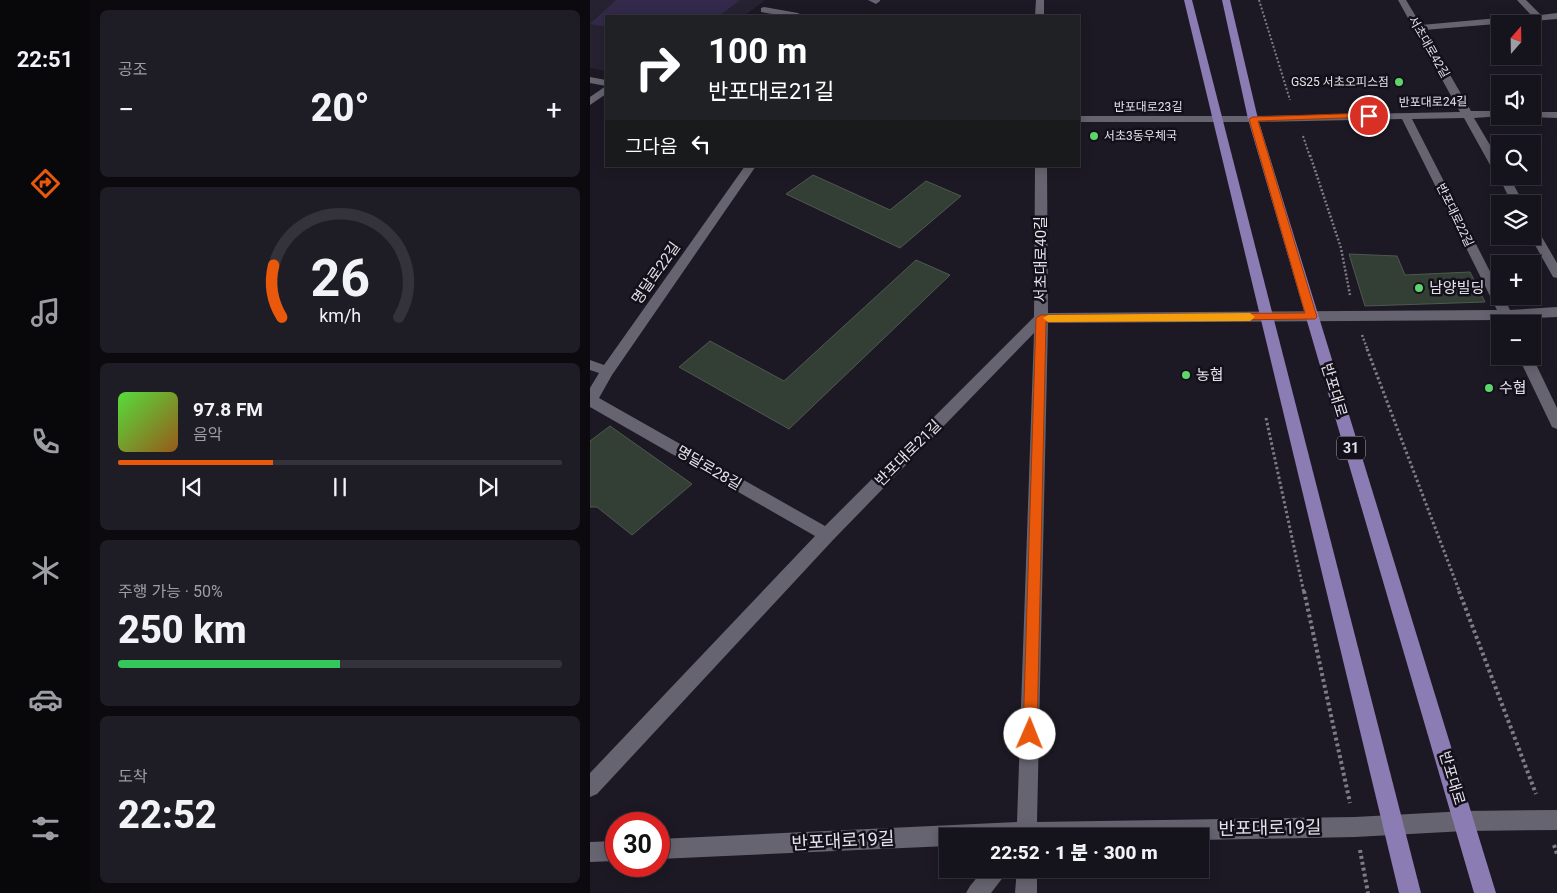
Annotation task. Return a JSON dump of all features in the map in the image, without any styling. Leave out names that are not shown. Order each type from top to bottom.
[{"type":"main road","points":[[1188,0],[1410,893]]},
{"type":"main road","name":"반포대로","points":[[1226,0],[1253,119],[1465,821],[1485,893]]},
{"type":"street","points":[[757,15],[776,0]]},
{"type":"street","points":[[1040,0],[1040,15]]},
{"type":"street","name":"서초대로42길","points":[[1402,0],[1491,156]]},
{"type":"street","points":[[1521,0],[1536,15]]},
{"type":"street","points":[[764,10],[792,15]]},
{"type":"street","points":[[1541,18],[1557,16]]},
{"type":"street","points":[[1418,28],[1491,22]]},
{"type":"street","points":[[590,80],[605,83]]},
{"type":"street","points":[[590,102],[605,90]]},
{"type":"street","name":"반포대로24길","points":[[1217,119],[1491,114]]},
{"type":"street","points":[[1541,114],[1557,115]]},
{"type":"street","name":"반포대로22길","points":[[1406,115],[1505,315]]},
{"type":"street","name":"반포대로23길","points":[[1080,119],[1217,119]]},
{"type":"street","name":"명달로22길","points":[[590,400],[607,370],[750,167]]},
{"type":"street","name":"서초대로40길","points":[[1026,828],[1041,318],[1041,167]]},
{"type":"street","points":[[1541,245],[1557,274]]},
{"type":"street","points":[[1536,315],[1557,312]]},
{"type":"street","points":[[1041,318],[1355,316],[1491,319]]},
{"type":"street","name":"반포대로21길","points":[[590,787],[827,535],[1041,318]]},
{"type":"street","points":[[590,365],[607,370]]},
{"type":"street","points":[[1529,365],[1557,423]]},
{"type":"street","name":"명달로28길","points":[[590,400],[827,535]]},
{"type":"street","name":"반포대로19길","points":[[1209,831],[1393,826],[1465,821],[1551,820]]},
{"type":"street","name":"반포대로19길","points":[[670,849],[939,838]]},
{"type":"street","points":[[590,852],[605,851]]},
{"type":"street","points":[[977,893],[990,878]]},
{"type":"street","points":[[1026,893],[1027,878]]},
{"type":"path","points":[[1259,0],[1296,118],[1341,248],[1355,316],[1551,820],[1557,854]]},
{"type":"path","points":[[1265,413],[1368,893]]},
{"type":"shaded area","points":[[590,0],[765,0],[745,15],[605,15],[605,71],[590,68]]},
{"type":"shaded area","points":[[616,0],[740,0],[720,15],[605,15],[605,27],[590,24]]},
{"type":"building","points":[[813,175],[890,210],[926,181],[961,196],[900,248],[786,194]]},
{"type":"building","name":"남양빌딩","points":[[1349,254],[1397,256],[1405,275],[1470,272],[1485,302],[1365,306]]},
{"type":"building","points":[[916,260],[950,275],[789,429],[679,367],[710,341],[784,381]]},
{"type":"building","points":[[610,426],[692,484],[632,535],[597,507],[590,507],[590,441]]},
{"type":"slow traffic","points":[[1048,318],[1250,317]]},
{"type":"place","name":"GS25 서초오피스점","points":[[1399,82]]},
{"type":"place","name":"서초3동우체국","points":[[1094,136]]},
{"type":"place","name":"남양빌딩","points":[[1419,288]]},
{"type":"place","name":"농협","points":[[1186,375]]},
{"type":"place","name":"수협","points":[[1489,388]]},
{"type":"route","points":[[1030,734],[1041,318],[1312,317],[1253,119],[1369,116]]}]
